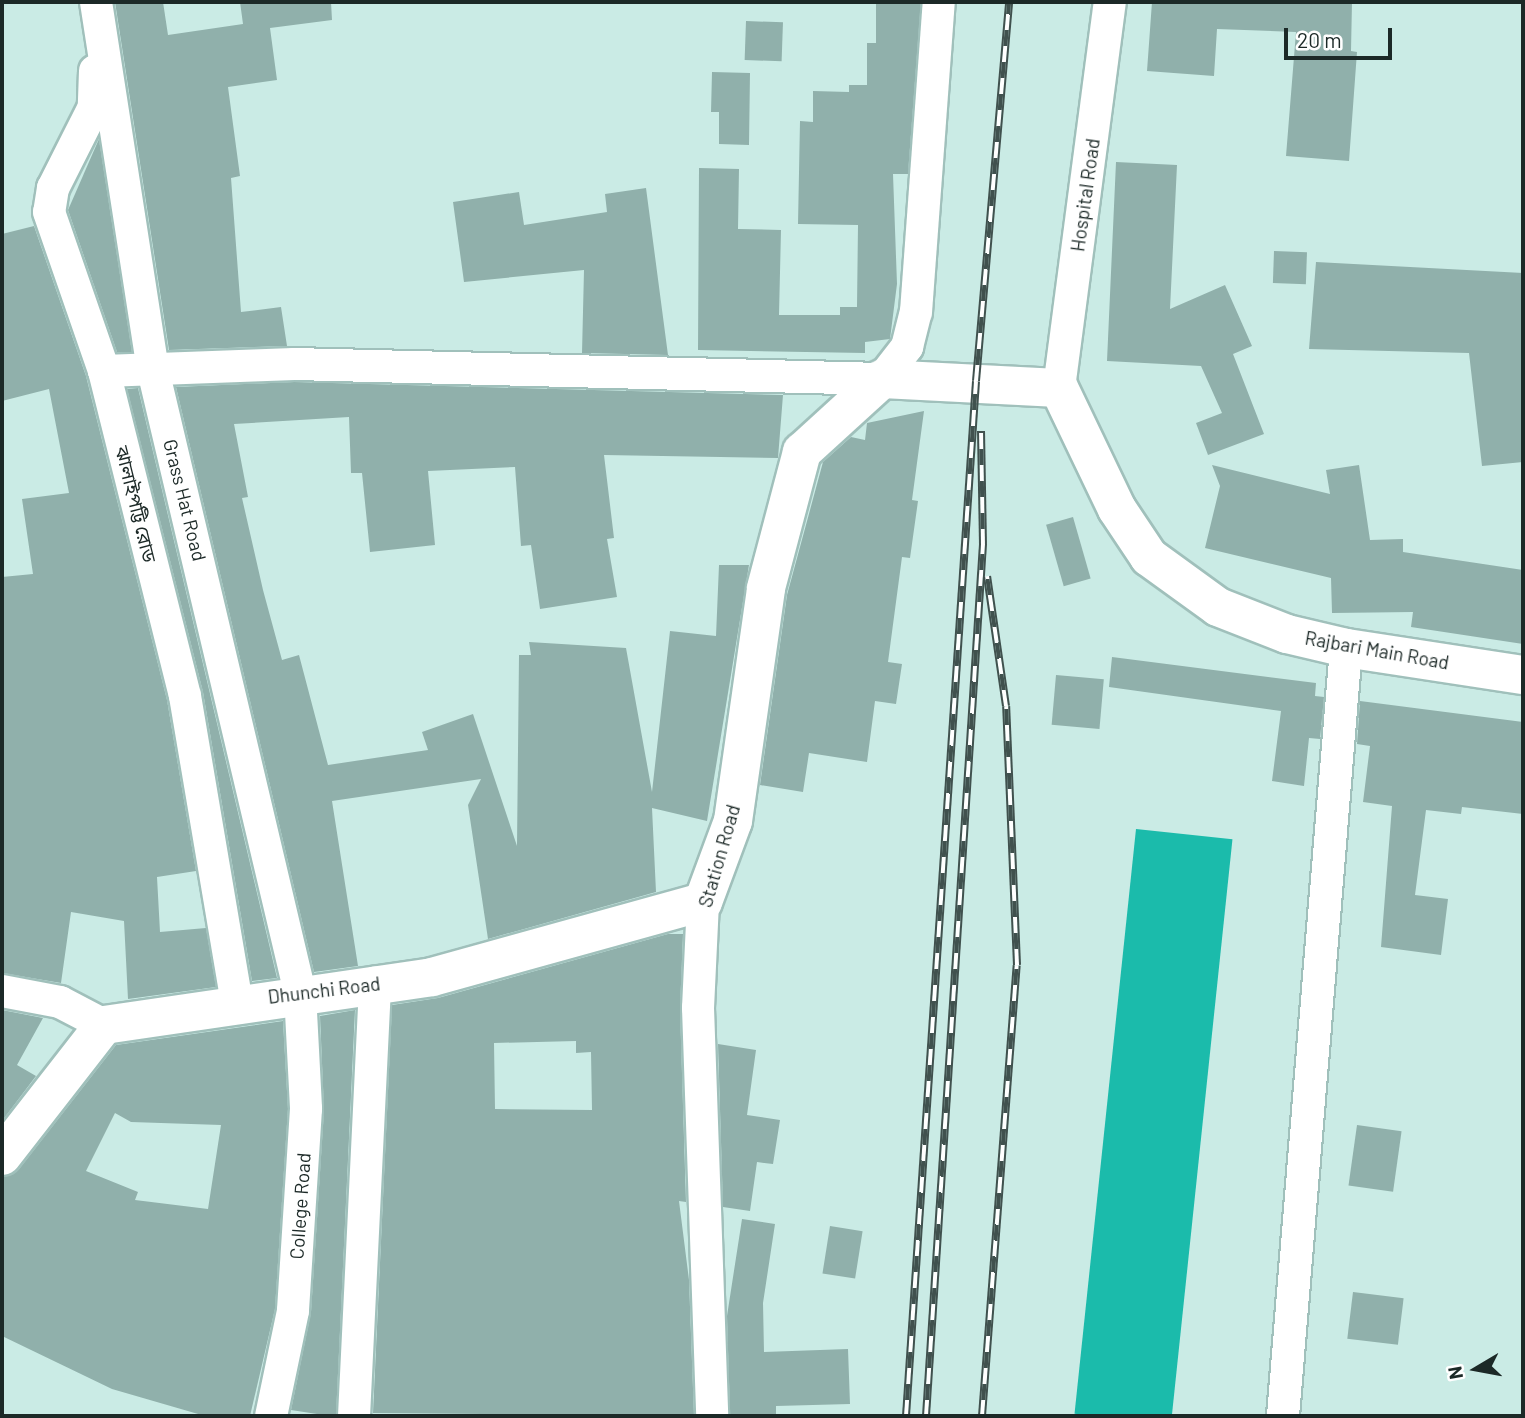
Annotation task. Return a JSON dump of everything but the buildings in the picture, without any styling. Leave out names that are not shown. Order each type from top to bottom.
[{"type":"street","points":[[882,379],[907,347],[916,312],[939,2]]},
{"type":"street","name":"Hospital Road","points":[[1059,388],[1110,2]]},
{"type":"street","name":"Grass Hat Road","points":[[97,10],[153,370],[300,993]]},
{"type":"street","name":"ঝালাইপট্টি রোড","points":[[97,10],[94,107],[53,188],[49,212],[104,371],[185,696],[237,1002]]},
{"type":"street","points":[[104,371],[294,364],[882,379],[1059,388]]},
{"type":"street","name":"Station Road","points":[[712,1416],[698,1008],[703,902],[733,821],[766,588],[802,452],[882,379]]},
{"type":"street","name":"Rajbari Main Road","points":[[1059,388],[1117,509],[1149,557],[1218,607],[1287,634],[1346,648],[1523,675]]},
{"type":"street","points":[[1283,1416],[1346,648]]},
{"type":"street","name":"Dhunchi Road","points":[[104,1025],[237,1002],[432,977],[703,902]]},
{"type":"street","points":[[354,1416],[375,983]]},
{"type":"street","points":[[2,991],[60,1002],[104,1025],[2,1156]]},
{"type":"street","name":"College Road","points":[[271,1416],[293,1311],[306,1109],[300,993]]},
{"type":"shaded area","points":[[1136,829],[1232,839],[1172,1416],[1075,1414]]},
{"type":"railway","points":[[906,1416],[976,381],[1009,2]]},
{"type":"railway","points":[[926,1416],[983,545],[981,431]]},
{"type":"railway","points":[[982,1416],[1017,965],[1006,706],[987,576]]}]
